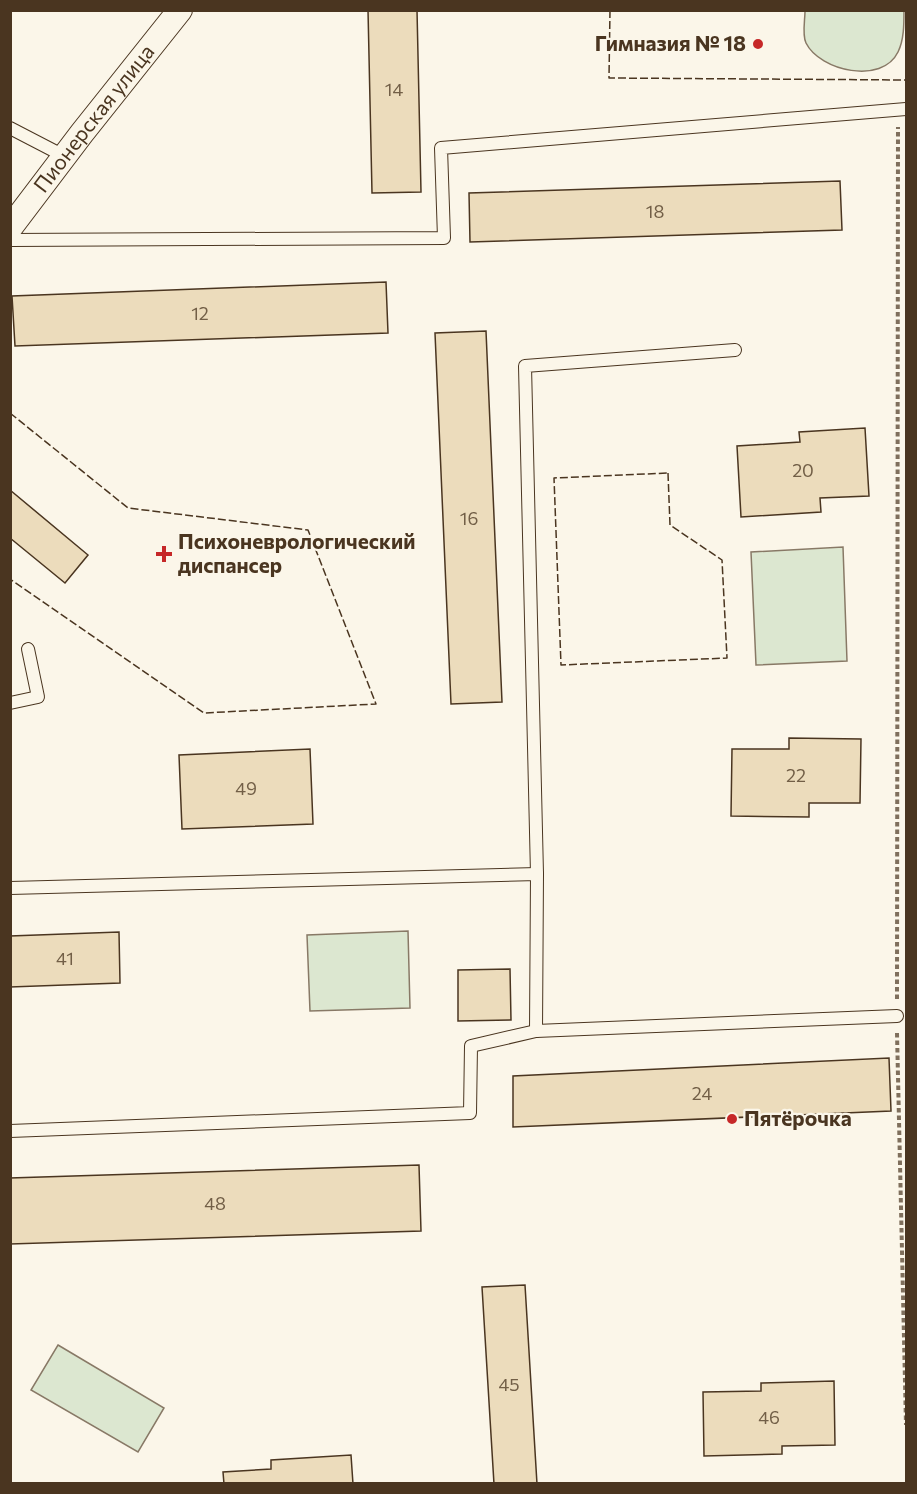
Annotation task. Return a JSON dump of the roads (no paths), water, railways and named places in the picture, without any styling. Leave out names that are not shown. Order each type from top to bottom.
[{"type":"street","name":"Пионерская улица","points":[[10,228],[180,10]]},
{"type":"lane","points":[[10,240],[444,238],[441,148],[902,110]]},
{"type":"lane","points":[[10,128],[64,156]]},
{"type":"lane","points":[[536,1031],[537,874],[525,366],[735,350]]},
{"type":"lane","points":[[10,703],[38,698],[28,649]]},
{"type":"lane","points":[[10,888],[537,874]]},
{"type":"lane","points":[[10,1131],[470,1113],[471,1046],[536,1031],[897,1016]]},
{"type":"place","name":"Гимназия № 18","points":[[758,44]]},
{"type":"place","name":"Психоневрологический диспансер","points":[[164,554]]},
{"type":"place","name":"Пятёрочка","points":[[732,1119]]}]
